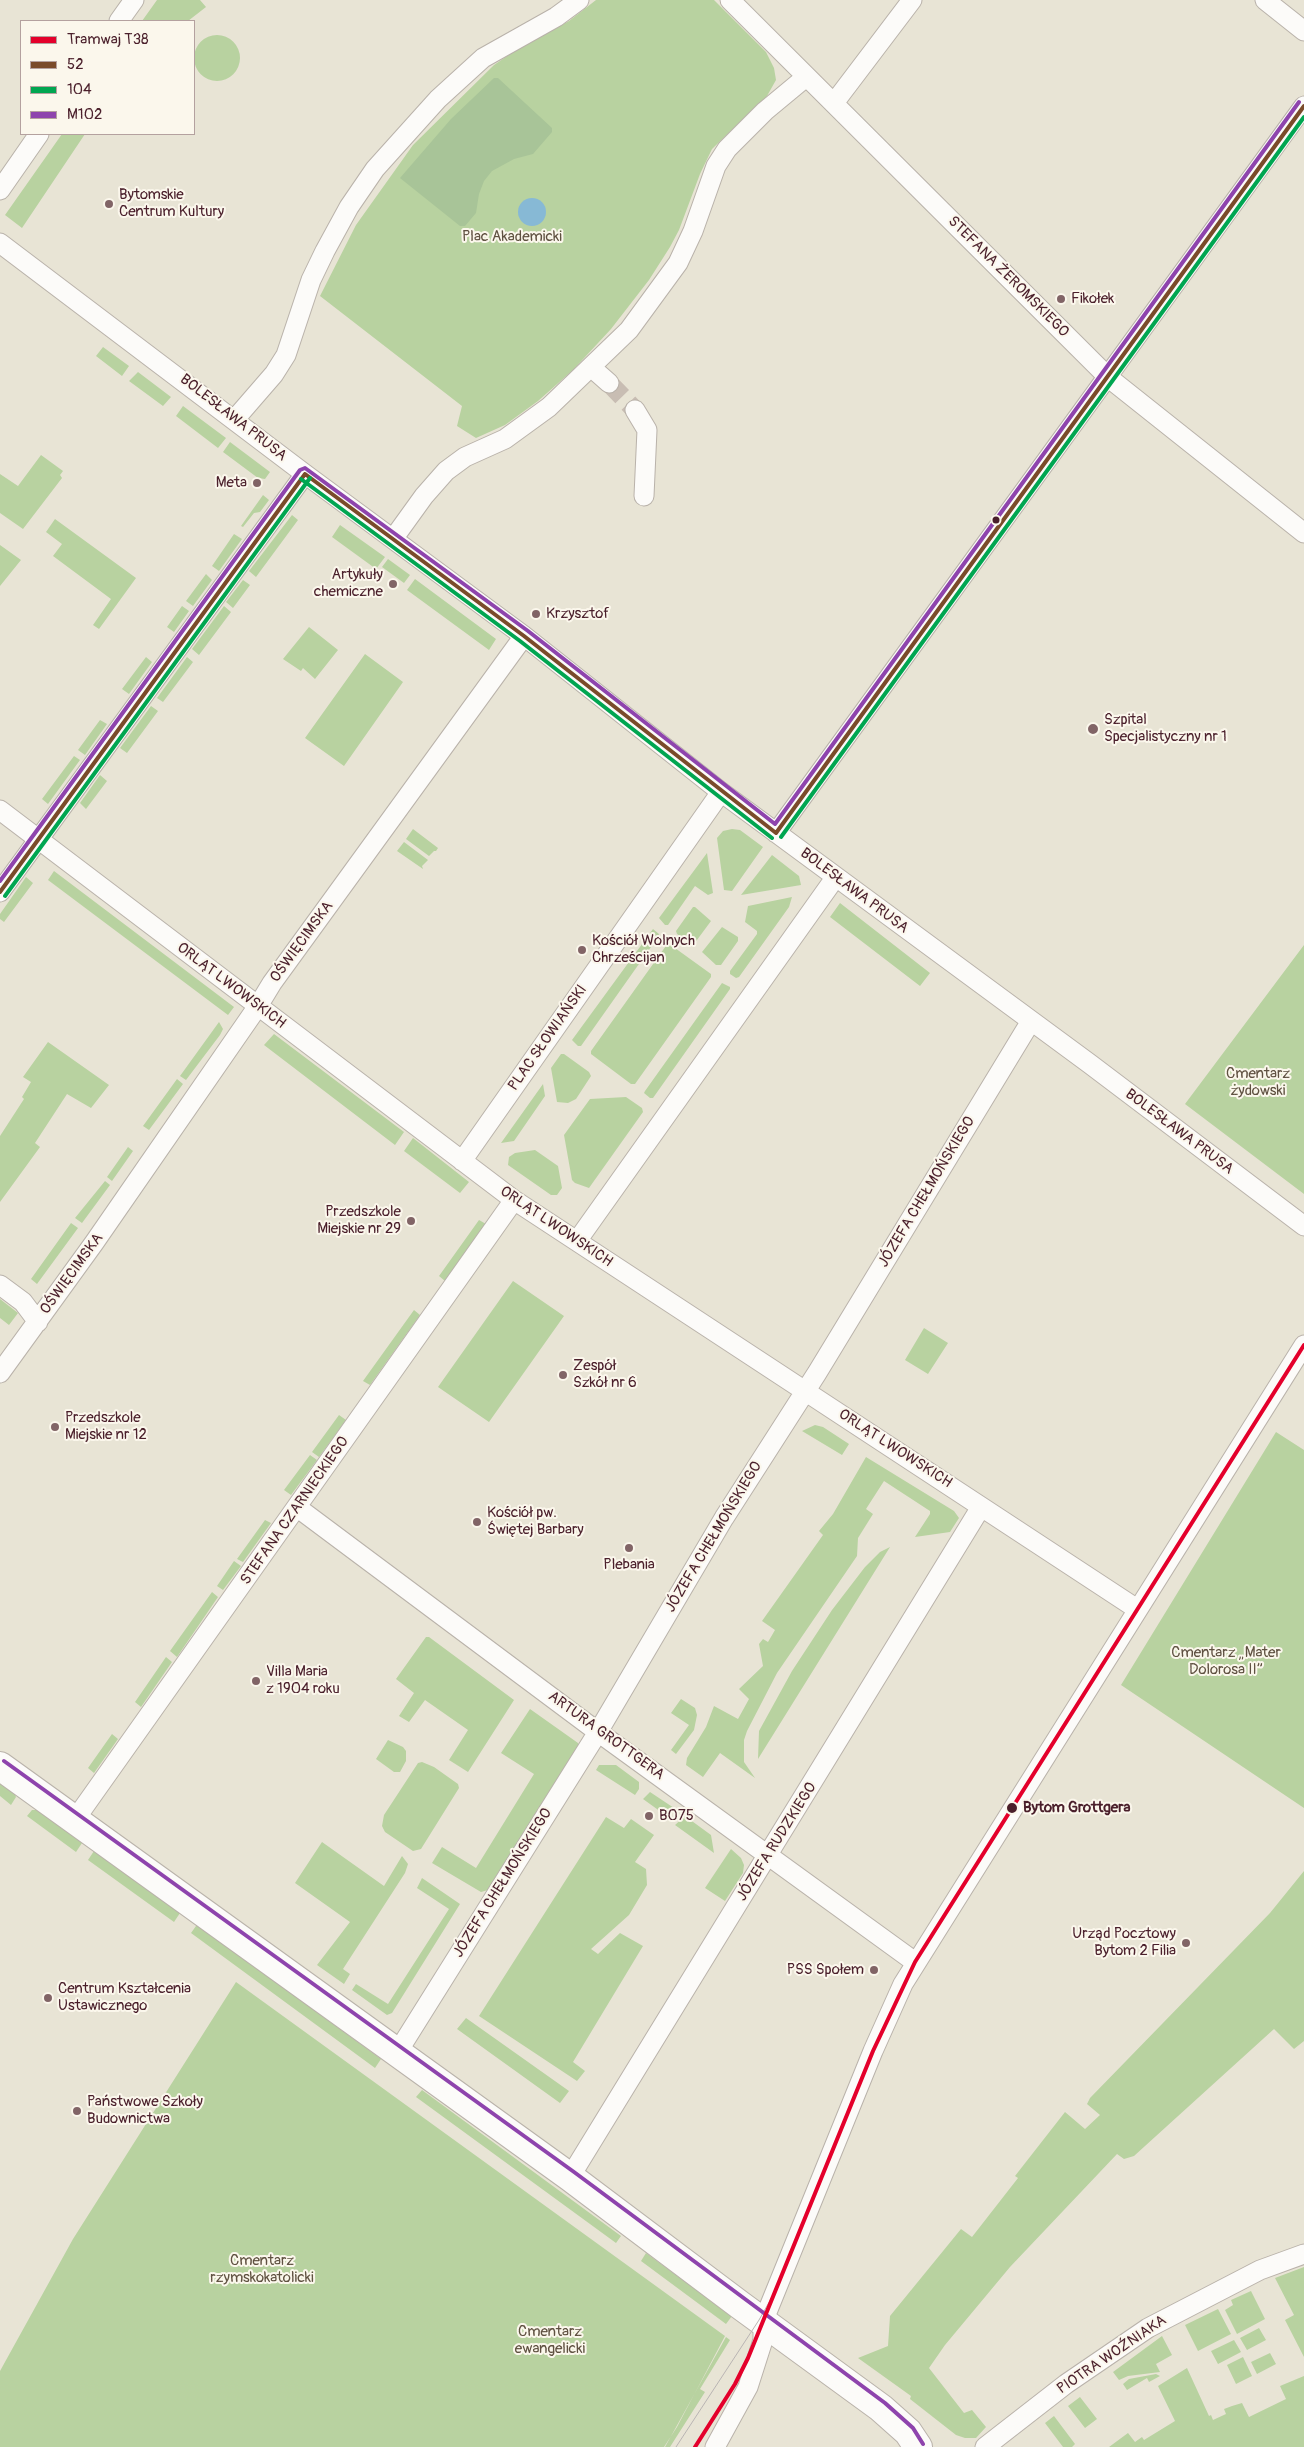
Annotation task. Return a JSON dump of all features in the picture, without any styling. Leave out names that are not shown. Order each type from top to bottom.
[{"type":"street","points":[[120,20],[134,0]]},
{"type":"street","points":[[234,419],[274,374],[286,355],[311,280],[349,207],[375,169],[438,99],[483,58],[556,17],[579,0]]},
{"type":"street","name":"STEFANA ŻEROMSKIEGO","points":[[730,0],[1109,378],[1304,533]]},
{"type":"street","points":[[834,103],[912,0]]},
{"type":"street","points":[[1265,0],[1304,30]]},
{"type":"street","points":[[393,538],[424,496],[446,471],[465,457],[505,440],[549,407],[592,368],[629,330],[678,263],[693,231],[716,166],[727,149],[765,111],[806,77]]},
{"type":"street","points":[[776,833],[1109,378],[1304,106]]},
{"type":"street","points":[[0,190],[39,135]]},
{"type":"street","name":"BOLESŁAWA PRUSA","points":[[0,243],[305,474],[524,636],[721,792],[835,878],[1031,1021],[1304,1226]]},
{"type":"street","points":[[592,368],[609,383]]},
{"type":"street","points":[[636,410],[647,430],[644,496]]},
{"type":"street","points":[[0,892],[305,474]]},
{"type":"street","name":"OŚWIĘCIMSKA","points":[[0,1373],[38,1322],[258,1006],[272,983],[524,636]]},
{"type":"street","name":"PLAC SŁOWIAŃSKI","points":[[462,1161],[721,792]]},
{"type":"street","name":"ORLĄT LWOWSKICH","points":[[0,810],[514,1200],[1137,1609]]},
{"type":"street","points":[[577,1241],[835,878]]},
{"type":"street","name":"JÓZEFA CHEŁMOŃSKIEGO","points":[[397,2053],[598,1732],[720,1525],[806,1391],[1031,1021]]},
{"type":"street","name":"STEFANA CZARNIECKIEGO","points":[[74,1820],[298,1508],[514,1200]]},
{"type":"street","points":[[0,1285],[23,1302],[38,1322]]},
{"type":"street","points":[[715,2447],[748,2387],[763,2340],[763,2322],[873,2051],[916,1962],[1304,1345]]},
{"type":"street","name":"JÓZEFA RUDZKIEGO","points":[[570,2177],[982,1507]]},
{"type":"street","name":"ARTURA GROTTGERA","points":[[298,1508],[598,1732],[916,1962]]},
{"type":"street","points":[[0,1766],[570,2177],[881,2408],[908,2432],[918,2447]]},
{"type":"street","name":"PIOTRA WOŹNIAKA","points":[[985,2447],[1066,2384],[1148,2328],[1260,2270],[1304,2254]]},
{"type":"green space","points":[[157,0],[200,0],[206,7],[189,20],[143,20]]},
{"type":"green space","name":"Plac Akademicki","points":[[596,0],[714,0],[766,52],[774,68],[776,80],[767,96],[712,149],[700,174],[679,230],[670,247],[649,280],[611,329],[573,370],[538,401],[505,425],[476,438],[457,426],[462,406],[320,296],[356,225],[413,145],[494,65],[513,52],[569,21]]},
{"type":"green space","points":[[208,36],[226,36],[234,41],[240,53],[239,67],[234,75],[226,80],[208,80],[200,75],[195,67],[195,49],[200,41]]},
{"type":"green space","points":[[494,78],[498,78],[552,128],[552,132],[533,154],[514,159],[492,171],[484,181],[479,194],[476,213],[465,226],[460,226],[400,178],[451,119]]},
{"type":"green space","points":[[61,135],[84,135],[22,228],[5,215]]},
{"type":"green space","points":[[103,347],[129,366],[122,376],[96,356]]},
{"type":"green space","points":[[138,372],[171,397],[163,406],[129,381]]},
{"type":"green space","points":[[183,406],[226,438],[218,448],[176,416]]},
{"type":"green space","points":[[230,442],[270,472],[265,479],[258,478],[223,452]]},
{"type":"green space","points":[[41,455],[63,471],[60,475],[62,478],[23,529],[0,513],[0,474],[18,486]]},
{"type":"green space","points":[[263,495],[269,500],[260,512],[254,513],[243,527],[241,526]]},
{"type":"green space","points":[[292,515],[298,520],[256,577],[249,571]]},
{"type":"green space","points":[[55,519],[136,578],[99,629],[93,625],[111,599],[53,556],[62,544],[46,532]]},
{"type":"green space","points":[[340,525],[385,557],[376,569],[332,537]]},
{"type":"green space","points":[[234,534],[242,539],[219,571],[212,566]]},
{"type":"green space","points":[[0,545],[21,560],[0,586]]},
{"type":"green space","points":[[388,559],[410,575],[404,583],[382,567]]},
{"type":"green space","points":[[206,574],[212,580],[193,606],[186,601]]},
{"type":"green space","points":[[415,579],[496,639],[489,650],[407,590]]},
{"type":"green space","points":[[243,580],[250,585],[233,608],[226,602]]},
{"type":"green space","points":[[182,606],[189,611],[174,632],[167,627]]},
{"type":"green space","points":[[224,606],[231,612],[199,655],[192,649]]},
{"type":"green space","points":[[309,627],[338,650],[315,679],[303,668],[301,671],[283,659]]},
{"type":"green space","points":[[365,654],[403,682],[344,766],[305,738]]},
{"type":"green space","points":[[146,657],[152,662],[129,694],[122,689]]},
{"type":"green space","points":[[187,657],[193,662],[163,702],[157,698]]},
{"type":"green space","points":[[151,706],[158,711],[127,753],[120,748]]},
{"type":"green space","points":[[100,720],[107,724],[85,755],[78,750]]},
{"type":"green space","points":[[74,756],[80,760],[48,804],[42,799]]},
{"type":"green space","points":[[100,775],[107,781],[86,809],[80,803]]},
{"type":"green space","points":[[413,829],[438,848],[436,851],[429,856],[406,839]]},
{"type":"green space","points":[[740,830],[763,847],[732,891],[724,890],[717,838],[723,831]]},
{"type":"green space","points":[[404,842],[428,860],[422,866],[423,869],[397,851]]},
{"type":"green space","points":[[707,853],[713,893],[708,895],[695,886],[668,925],[665,925],[659,918]]},
{"type":"green space","points":[[772,855],[799,876],[801,885],[741,895]]},
{"type":"green space","points":[[54,871],[234,1007],[228,1015],[48,880]]},
{"type":"green space","points":[[26,877],[33,883],[4,922],[0,919],[0,914]]},
{"type":"green space","points":[[792,897],[789,907],[739,977],[736,978],[730,974],[730,971],[757,934],[757,931],[745,922],[748,906]]},
{"type":"green space","points":[[840,903],[930,973],[920,986],[830,917]]},
{"type":"green space","points":[[693,907],[711,921],[694,944],[691,944],[677,934],[676,931]]},
{"type":"green space","points":[[722,927],[738,937],[738,941],[721,965],[716,965],[702,952]]},
{"type":"green space","points":[[653,929],[659,934],[658,937],[581,1046],[578,1046],[572,1040]]},
{"type":"green space","points":[[668,943],[711,974],[711,977],[635,1084],[631,1084],[591,1054],[591,1051]]},
{"type":"green space","name":"Cmentarz żydowski","points":[[1304,945],[1304,1194],[1185,1104]]},
{"type":"green space","points":[[722,983],[730,987],[730,989],[653,1098],[650,1098],[644,1093],[645,1091]]},
{"type":"green space","points":[[219,1022],[223,1029],[220,1035],[186,1080],[180,1076]]},
{"type":"green space","points":[[274,1034],[404,1132],[395,1145],[264,1045]]},
{"type":"green space","points":[[48,1042],[109,1085],[91,1108],[67,1094],[35,1143],[40,1147],[0,1202],[0,1136],[24,1099],[22,1097],[31,1082],[23,1077]]},
{"type":"green space","points":[[561,1054],[564,1054],[589,1072],[591,1076],[576,1099],[568,1103],[557,1102],[551,1068]]},
{"type":"green space","points":[[177,1079],[183,1084],[149,1130],[143,1126]]},
{"type":"green space","points":[[543,1084],[545,1096],[514,1141],[501,1143]]},
{"type":"green space","points":[[626,1097],[642,1108],[643,1112],[589,1188],[575,1183],[572,1180],[564,1135],[590,1099]]},
{"type":"green space","points":[[413,1138],[469,1182],[460,1193],[404,1151]]},
{"type":"green space","points":[[128,1147],[133,1151],[112,1181],[107,1177]]},
{"type":"green space","points":[[535,1150],[558,1166],[562,1188],[557,1195],[551,1195],[508,1165],[509,1157],[515,1153]]},
{"type":"green space","points":[[105,1181],[110,1185],[82,1223],[75,1218]]},
{"type":"green space","points":[[479,1220],[486,1224],[445,1281],[439,1276]]},
{"type":"green space","points":[[71,1223],[78,1228],[37,1284],[31,1279]]},
{"type":"green space","points":[[513,1281],[564,1316],[489,1422],[438,1387]]},
{"type":"green space","points":[[0,1299],[18,1313],[9,1325],[0,1318]]},
{"type":"green space","points":[[414,1310],[420,1315],[370,1385],[363,1381]]},
{"type":"green space","points":[[924,1328],[948,1343],[928,1374],[905,1360]]},
{"type":"green space","points":[[339,1415],[346,1420],[319,1457],[312,1452]]},
{"type":"green space","points":[[815,1425],[823,1427],[849,1444],[842,1455],[802,1431]]},
{"type":"green space","name":"Cmentarz „Mater Dolorosa II”","points":[[1276,1432],[1304,1450],[1304,1808],[1121,1685]]},
{"type":"green space","points":[[310,1455],[317,1460],[291,1495],[284,1490]]},
{"type":"green space","points":[[866,1457],[954,1511],[959,1518],[950,1532],[915,1537],[930,1511],[884,1481],[866,1509],[873,1514],[858,1538],[857,1556],[777,1673],[747,1731],[744,1740],[744,1762],[755,1778],[720,1753],[703,1777],[686,1765],[687,1758],[706,1727],[714,1706],[738,1719],[749,1699],[739,1689],[763,1666],[759,1644],[763,1639],[768,1642],[775,1630],[762,1621],[823,1535],[819,1531],[833,1514]]},
{"type":"green space","points":[[265,1520],[271,1523],[243,1562],[237,1559]]},
{"type":"green space","points":[[890,1547],[758,1759],[759,1731],[792,1671],[832,1610],[865,1567],[880,1552]]},
{"type":"green space","points":[[234,1561],[241,1566],[223,1590],[217,1586]]},
{"type":"green space","points":[[212,1592],[218,1597],[177,1657],[170,1651]]},
{"type":"green space","points":[[426,1637],[429,1637],[514,1700],[468,1772],[449,1760],[468,1730],[425,1700],[409,1722],[399,1716],[414,1693],[396,1679]]},
{"type":"green space","points":[[166,1657],[172,1662],[141,1707],[135,1702]]},
{"type":"green space","points":[[681,1699],[695,1708],[697,1715],[694,1730],[676,1754],[671,1750],[689,1725],[671,1713]]},
{"type":"green space","points":[[530,1709],[578,1743],[579,1746],[488,1890],[481,1892],[432,1863],[442,1847],[476,1868],[534,1774],[501,1753]]},
{"type":"green space","points":[[112,1734],[118,1739],[94,1773],[88,1768]]},
{"type":"green space","points":[[388,1740],[403,1747],[406,1751],[406,1761],[400,1772],[394,1772],[376,1759]]},
{"type":"green space","points":[[422,1762],[434,1767],[458,1784],[459,1788],[421,1849],[413,1851],[385,1832],[382,1826],[384,1815],[418,1763]]},
{"type":"green space","points":[[599,1765],[616,1765],[639,1782],[639,1789],[635,1795],[596,1770]]},
{"type":"green space","points":[[0,1782],[14,1792],[16,1797],[11,1805],[0,1796]]},
{"type":"green space","points":[[650,1792],[674,1808],[668,1817],[643,1799]]},
{"type":"green space","points":[[32,1810],[38,1810],[82,1843],[76,1852],[27,1816]]},
{"type":"green space","points":[[685,1816],[711,1835],[714,1853],[675,1825]]},
{"type":"green space","points":[[606,1817],[624,1828],[631,1819],[654,1835],[635,1862],[646,1869],[647,1885],[629,1915],[591,1949],[598,1954],[620,1933],[643,1946],[573,2062],[585,2071],[577,2081],[479,2016]]},
{"type":"green space","points":[[322,1842],[384,1886],[402,1856],[408,1864],[405,1873],[343,1969],[350,1974],[344,1984],[317,1965],[350,1922],[295,1883]]},
{"type":"green space","points":[[731,1849],[741,1858],[744,1865],[743,1873],[725,1901],[705,1888]]},
{"type":"green space","points":[[94,1851],[180,1913],[174,1922],[88,1860]]},
{"type":"green space","points":[[1304,1871],[1304,2041],[1294,2049],[1274,2029],[1134,2156],[1124,2159],[1117,2154],[1010,2267],[945,2345],[929,2368],[964,2413],[972,2410],[986,2427],[976,2438],[965,2438],[956,2435],[910,2399],[911,2396],[858,2358],[888,2346],[890,2316],[961,2229],[972,2237],[1018,2178],[1015,2176],[1065,2112],[1085,2129],[1100,2115],[1087,2104],[1090,2098],[1270,1913]]},
{"type":"green space","points":[[422,1878],[460,1904],[392,2013],[387,2015],[352,1990],[356,1984],[388,2004],[449,1909],[417,1888]]},
{"type":"green space","points":[[196,1926],[199,1926],[381,2059],[375,2068],[191,1933]]},
{"type":"green space","name":"Cmentarz rzymskokatolicki","points":[[236,1982],[725,2336],[677,2427],[664,2447],[0,2447],[0,2371],[73,2239]]},
{"type":"green space","points":[[466,2018],[569,2091],[560,2103],[457,2029]]},
{"type":"green space","points":[[422,2090],[621,2236],[616,2243],[416,2097]]},
{"type":"green space","points":[[646,2253],[732,2316],[726,2324],[641,2261]]},
{"type":"green space","points":[[1304,2267],[1304,2357],[1285,2320],[1294,2315],[1275,2278]]},
{"type":"green space","points":[[1251,2291],[1265,2319],[1237,2334],[1225,2310],[1233,2305],[1231,2300]]},
{"type":"green space","points":[[1218,2309],[1231,2334],[1198,2351],[1185,2325]]},
{"type":"green space","points":[[1259,2328],[1266,2340],[1247,2350],[1240,2338]]},
{"type":"green space","points":[[1162,2336],[1172,2355],[1156,2364],[1160,2372],[1128,2376],[1119,2380],[1113,2372]]},
{"type":"green space","points":[[726,2337],[730,2340],[700,2389],[705,2392],[670,2447],[665,2447]]},
{"type":"green space","points":[[1234,2340],[1241,2352],[1218,2364],[1211,2351]]},
{"type":"green space","points":[[1270,2353],[1276,2364],[1257,2374],[1251,2362]]},
{"type":"green space","points":[[1243,2357],[1252,2376],[1236,2384],[1227,2365]]},
{"type":"green space","points":[[1187,2368],[1209,2416],[1211,2415],[1213,2420],[1226,2414],[1224,2409],[1242,2403],[1249,2417],[1286,2399],[1280,2386],[1304,2376],[1304,2447],[1109,2447],[1128,2433],[1135,2442],[1142,2437],[1144,2440],[1175,2421],[1158,2386]]},
{"type":"green space","points":[[1156,2374],[1160,2376],[1149,2382],[1147,2378],[1127,2390],[1123,2384],[1129,2379]]},
{"type":"green space","points":[[1080,2397],[1097,2419],[1085,2428],[1068,2406]]},
{"type":"green space","points":[[1054,2416],[1075,2444],[1072,2447],[1063,2447],[1045,2423]]},
{"type":"water","points":[[532,198],[542,202],[546,212],[542,222],[532,226],[522,222],[518,212],[522,202]]},
{"type":"tunnel","points":[[609,383],[635,410]]},
{"type":"tram line","name":"T38","points":[[695,2447],[735,2384],[748,2358],[873,2051],[915,1962],[1304,1345]]},
{"type":"tram line","points":[[676,2447],[759,2320],[776,2290]]},
{"type":"transit line","name":"M102","points":[[0,881],[300,470],[305,468],[528,631],[775,824],[1299,102]]},
{"type":"transit line","name":"52","points":[[776,833],[1304,106]]},
{"type":"transit line","name":"104","points":[[781,837],[1304,117]]},
{"type":"transit line","name":"52","points":[[305,474],[524,636],[776,833]]},
{"type":"transit line","name":"52","points":[[0,892],[305,474]]},
{"type":"transit line","name":"104","points":[[5,896],[310,478]]},
{"type":"transit line","name":"104","points":[[301,479],[520,641],[772,838]]},
{"type":"transit line","name":"M102","points":[[4,1761],[574,2172],[885,2403],[913,2428],[923,2444]]},
{"type":"place","name":"Bytomskie Centrum Kultury","points":[[109,204]]},
{"type":"place","name":"Fikołek","points":[[1061,299]]},
{"type":"place","name":"Meta","points":[[257,483]]},
{"type":"place","name":"Artykuły chemiczne","points":[[393,584]]},
{"type":"place","name":"Krzysztof","points":[[536,614]]},
{"type":"place","name":"Szpital Specjalistyczny nr 1","points":[[1093,729]]},
{"type":"place","name":"Kościół Wolnych Chrześcijan","points":[[582,950]]},
{"type":"place","name":"Przedszkole Miejskie nr 29","points":[[411,1221]]},
{"type":"place","name":"Zespół Szkół nr 6","points":[[563,1375]]},
{"type":"place","name":"Przedszkole Miejskie nr 12","points":[[55,1427]]},
{"type":"place","name":"Kościół pw. Świętej Barbary","points":[[477,1522]]},
{"type":"place","name":"Plebania","points":[[629,1548]]},
{"type":"place","name":"Villa Maria z 1904 roku","points":[[256,1681]]},
{"type":"place","name":"Bytom Grottgera","points":[[1012,1808]]},
{"type":"place","name":"B075","points":[[649,1816]]},
{"type":"place","name":"Urząd Pocztowy Bytom 2 Filia","points":[[1186,1943]]},
{"type":"place","name":"PSS Społem","points":[[874,1970]]},
{"type":"place","name":"Centrum Kształcenia Ustawicznego","points":[[48,1998]]},
{"type":"place","name":"Państwowe Szkoły Budownictwa","points":[[77,2111]]},
{"type":"park label","name":"Cmentarz ewangelicki","points":[[550,2340]]}]
